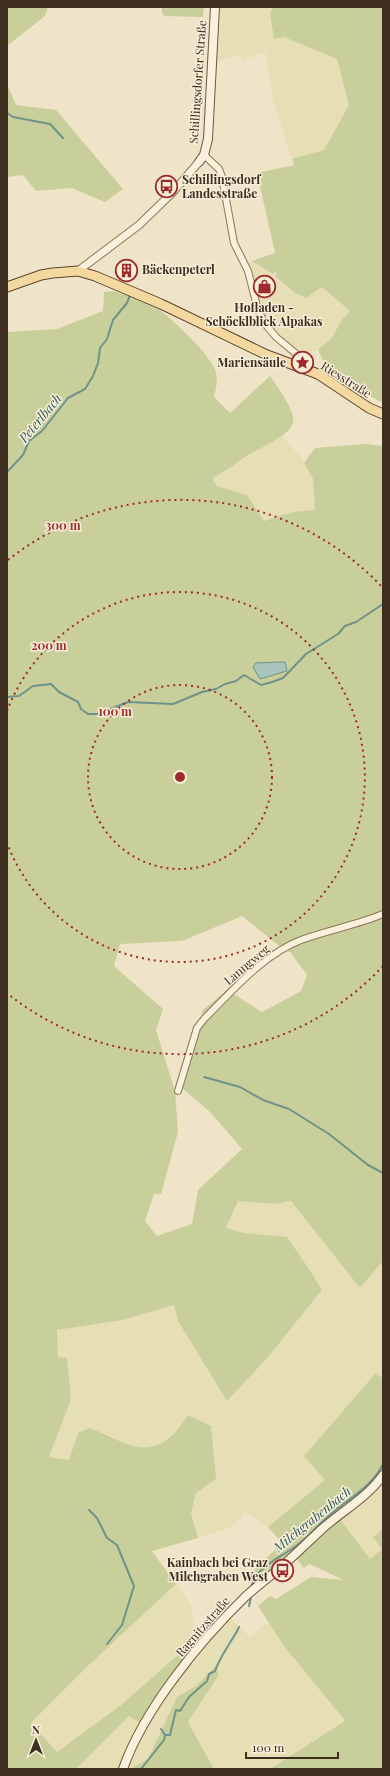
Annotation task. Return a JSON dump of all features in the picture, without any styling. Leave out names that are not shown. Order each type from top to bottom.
[{"type":"main road","name":"Schillingsdorfer Straße","points":[[201,158],[208,138],[215,7]]},
{"type":"main road","name":"Riesstraße","points":[[7,287],[41,275],[78,271],[124,287],[267,356],[318,374],[369,408],[383,414]]},
{"type":"main road","name":"Ragnitzstraße","points":[[123,1769],[137,1734],[152,1710],[193,1654],[246,1596],[281,1567],[332,1520],[369,1491],[383,1475]]},
{"type":"street","name":"Schillingsdorfer Straße","points":[[78,271],[139,225],[172,193],[201,158]]},
{"type":"street","points":[[201,158],[218,169],[222,178],[234,243],[248,271],[258,310],[265,324],[276,337],[306,362],[307,370]]},
{"type":"street","name":"Lanngweg","points":[[178,1091],[197,1028],[204,1019],[255,969],[286,947],[300,940],[383,914]]},
{"type":"shaded area","points":[[218,7],[274,7],[270,12],[284,37],[337,59],[349,105],[324,150],[292,159],[274,103],[265,52],[242,60],[241,54],[216,62]]},
{"type":"shaded area","points":[[252,261],[273,274],[295,293],[322,287],[350,311],[341,321],[332,338],[318,350],[302,355],[273,330],[258,302],[247,263]]},
{"type":"shaded area","points":[[281,435],[302,458],[313,479],[315,510],[293,512],[264,521],[247,495],[217,486],[211,478],[224,472]]},
{"type":"shaded area","points":[[238,1201],[275,1204],[291,1201],[360,1287],[381,1262],[383,1264],[383,1378],[375,1374],[305,1457],[325,1480],[268,1527],[245,1512],[232,1527],[198,1538],[191,1513],[196,1493],[216,1478],[188,1415],[168,1439],[156,1446],[143,1448],[131,1447],[102,1432],[78,1433],[69,1460],[49,1457],[71,1399],[67,1358],[58,1357],[57,1330],[123,1320],[174,1305],[178,1321],[227,1401],[269,1356],[322,1291],[309,1269],[244,1233],[226,1228]]},
{"type":"shaded area","points":[[383,1481],[383,1529],[374,1537],[382,1549],[370,1559],[340,1519]]},
{"type":"shaded area","points":[[176,1584],[192,1606],[193,1629],[187,1647],[121,1705],[57,1752],[31,1723],[91,1663]]},
{"type":"shaded area","points":[[229,1616],[250,1637],[268,1622],[284,1646],[345,1722],[270,1769],[214,1769],[188,1722],[218,1676],[217,1666],[196,1686],[177,1697],[148,1759],[130,1769],[76,1769],[129,1716],[145,1726]]},
{"type":"green space","points":[[7,7],[48,7],[45,16],[7,46]]},
{"type":"green space","points":[[162,7],[204,7],[203,17],[164,16],[162,13]]},
{"type":"green space","points":[[274,7],[383,7],[383,403],[361,391],[324,363],[318,350],[332,338],[341,321],[350,311],[322,287],[306,298],[295,293],[275,276],[277,273],[275,272],[273,274],[252,261],[275,253],[257,173],[294,165],[292,159],[324,150],[349,105],[337,59],[284,37],[274,39],[270,12]]},
{"type":"green space","points":[[7,84],[16,105],[56,110],[123,189],[105,202],[72,188],[36,191],[23,175],[7,177]]},
{"type":"green space","points":[[114,291],[140,300],[155,307],[180,327],[213,365],[217,379],[214,397],[230,413],[270,376],[277,386],[292,412],[293,423],[290,428],[280,437],[212,478],[217,486],[247,495],[264,521],[293,512],[315,510],[313,479],[304,463],[315,448],[365,444],[383,446],[383,906],[381,908],[383,907],[383,1264],[381,1263],[360,1288],[291,1201],[275,1204],[238,1201],[226,1228],[244,1233],[287,1237],[322,1290],[269,1356],[227,1401],[178,1321],[174,1305],[123,1320],[57,1330],[58,1357],[67,1358],[71,1399],[49,1457],[69,1460],[78,1433],[89,1428],[118,1441],[137,1447],[157,1445],[171,1437],[188,1415],[211,1426],[216,1479],[196,1493],[191,1513],[198,1538],[152,1551],[176,1584],[91,1663],[31,1723],[57,1752],[121,1705],[187,1647],[192,1664],[145,1726],[129,1716],[76,1769],[7,1769],[7,332],[57,329],[103,311],[104,292]],"holes":[[[242,916],[283,949],[290,952],[307,975],[301,991],[262,1012],[227,990],[203,1010],[182,1088],[211,1113],[242,1149],[198,1190],[192,1224],[157,1236],[145,1221],[154,1194],[161,1194],[178,1132],[175,1091],[156,1030],[163,1009],[114,966],[120,944],[182,941]]]},
{"type":"green space","points":[[375,1374],[383,1378],[383,1481],[340,1519],[370,1559],[382,1549],[373,1537],[383,1529],[383,1769],[270,1769],[345,1721],[284,1646],[258,1606],[270,1596],[276,1599],[311,1577],[344,1580],[309,1564],[304,1568],[292,1553],[254,1583],[247,1577],[282,1543],[268,1527],[325,1480],[304,1456]]},
{"type":"green space","points":[[217,1665],[218,1676],[188,1722],[214,1769],[130,1769],[148,1759],[177,1697],[196,1686]]},
{"type":"water","points":[[285,662],[287,671],[260,679],[253,667],[256,663]]},
{"type":"waterway","points":[[7,113],[13,117],[50,124],[63,138]]},
{"type":"waterway","name":"Peterlbach","points":[[7,472],[23,455],[29,441],[42,431],[68,398],[85,389],[93,376],[98,363],[100,348],[107,339],[113,320],[127,303],[130,295]]},
{"type":"waterway","points":[[7,697],[19,696],[33,686],[51,684],[59,692],[78,702],[81,709],[88,714],[98,714],[128,702],[173,704],[202,692],[216,689],[225,684],[236,681],[244,675],[261,685],[283,678],[306,654],[338,634],[345,626],[356,622],[383,604]]},
{"type":"waterway","points":[[204,1077],[240,1087],[263,1100],[289,1109],[329,1134],[368,1165],[383,1173]]},
{"type":"waterway","name":"Milchgrabenbach","points":[[251,1587],[259,1572],[300,1543],[327,1517],[367,1485],[379,1472],[383,1464]]},
{"type":"waterway","points":[[89,1510],[97,1518],[107,1538],[117,1545],[134,1586],[122,1625],[107,1644]]},
{"type":"waterway","name":"Milchgrabenbach","points":[[249,1606],[251,1597]]},
{"type":"waterway","name":"Milchgrabenbach","points":[[141,1769],[164,1740],[165,1735],[170,1735],[176,1710],[180,1711],[189,1697],[207,1681],[209,1674],[215,1671],[239,1627]]},
{"type":"waterway","name":"Milchgrabenbach","points":[[161,1729],[165,1735]]},
{"type":"place","name":"Schillingsdorf Landesstraße","points":[[167,187]]},
{"type":"place","name":"Bäckenpeterl","points":[[127,270]]},
{"type":"place","name":"Hofladen - Schöcklblick Alpakas","points":[[264,287]]},
{"type":"place","name":"Mariensäule","points":[[302,363]]},
{"type":"place","name":"Kainbach bei Graz Milchgraben West","points":[[283,1570]]}]
